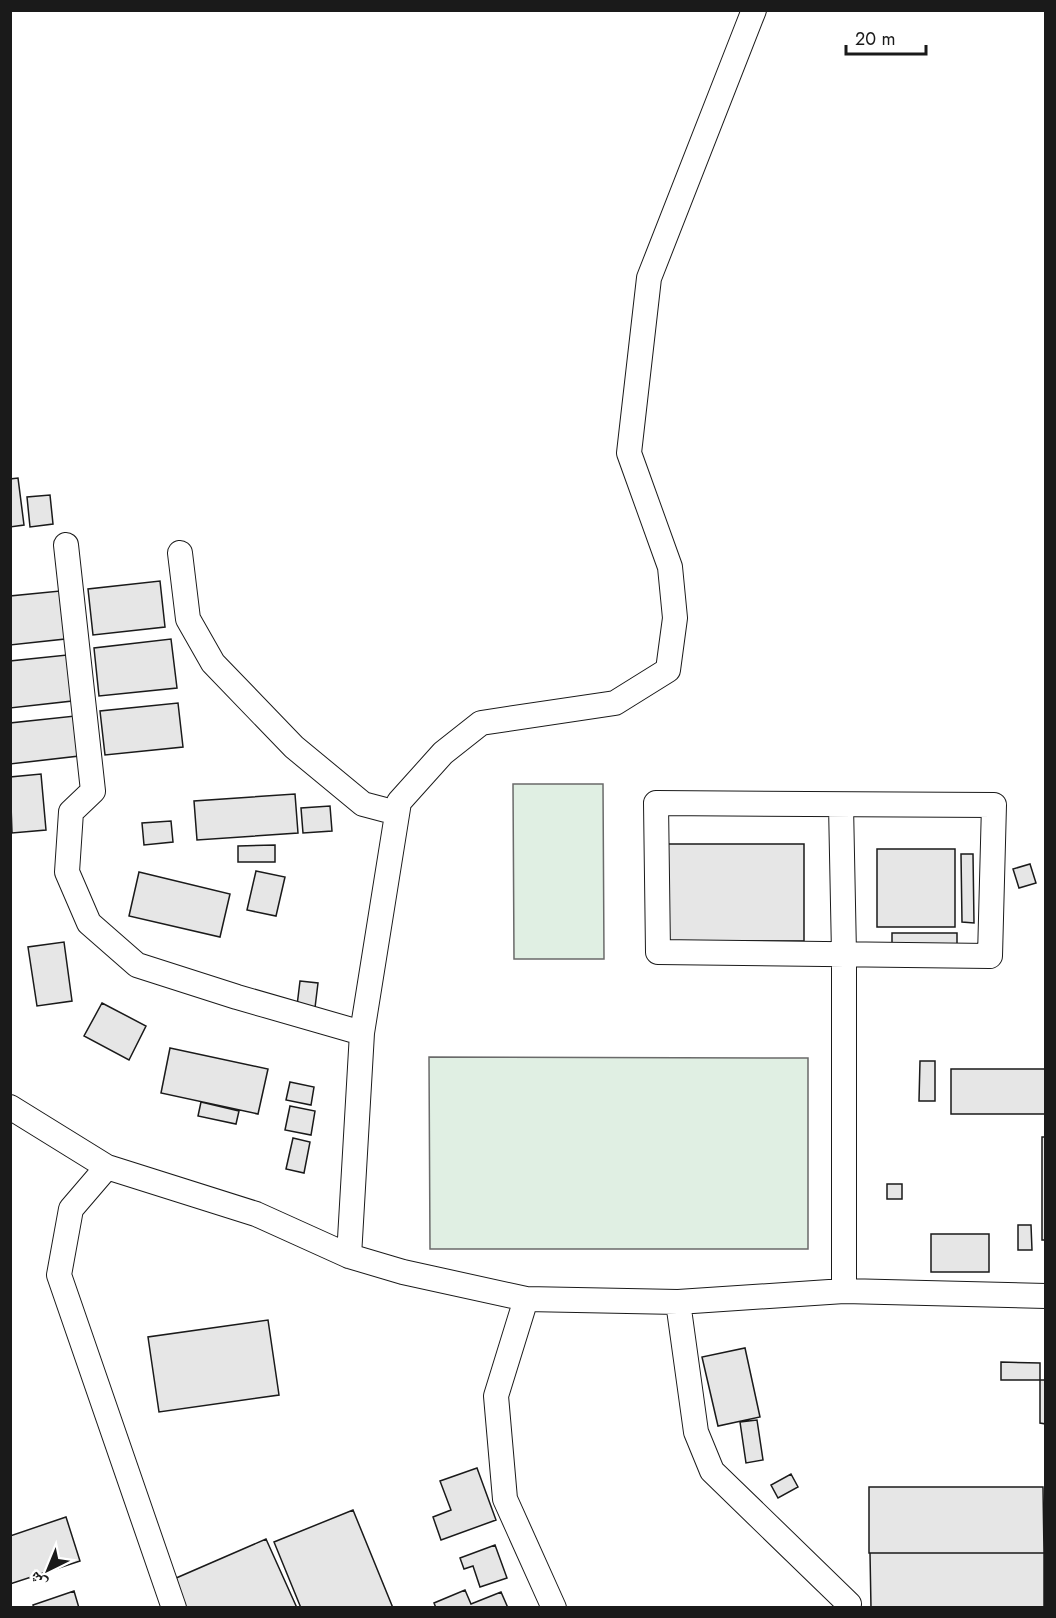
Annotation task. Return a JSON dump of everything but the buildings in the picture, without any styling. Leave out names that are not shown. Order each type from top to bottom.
[{"type":"street","points":[[349,1256],[362,1033],[399,802],[443,753],[481,723],[615,703],[668,670],[675,618],[670,567],[629,453],[649,278],[754,10]]},
{"type":"street","points":[[66,545],[93,791],[71,812],[67,872],[89,923],[136,965],[362,1033]]},
{"type":"street","points":[[180,553],[188,619],[213,663],[294,747],[363,804],[398,813]]},
{"type":"street","points":[[656,803],[841,805],[994,805],[990,956],[658,952],[656,803]]},
{"type":"street","points":[[841,805],[844,954],[844,1291]]},
{"type":"street","points":[[10,1107],[107,1167],[256,1214],[349,1256],[403,1272],[526,1299],[678,1302],[844,1291],[1046,1296]]},
{"type":"street","points":[[107,1167],[71,1209],[59,1275],[174,1608]]},
{"type":"street","points":[[526,1299],[496,1396],[498,1419],[506,1499],[554,1608]]},
{"type":"street","points":[[678,1302],[696,1432],[712,1471],[849,1604]]},
{"type":"green space","points":[[513,784],[603,784],[604,959],[514,959]]},
{"type":"green space","points":[[429,1057],[808,1058],[808,1249],[430,1249]]}]
